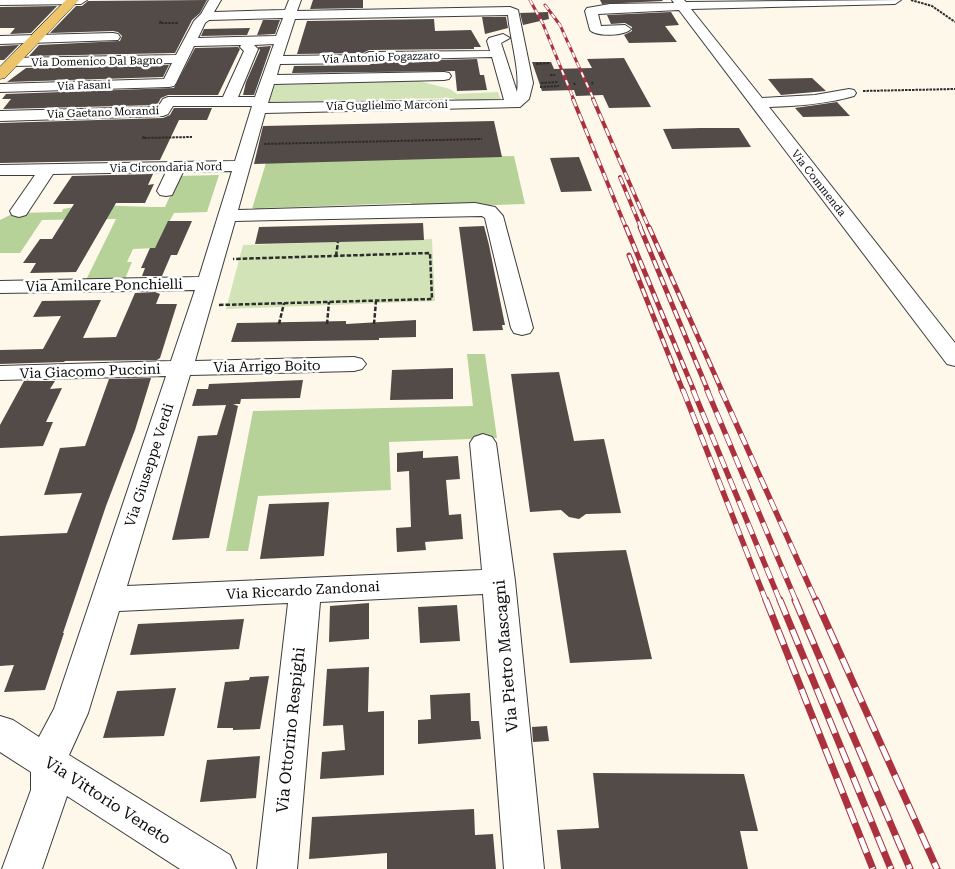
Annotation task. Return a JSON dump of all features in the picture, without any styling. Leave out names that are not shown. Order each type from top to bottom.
[{"type":"main road","points":[[0,75],[73,0]]},
{"type":"street","points":[[0,1],[81,0]]},
{"type":"street","points":[[181,60],[200,21],[206,16],[215,0]]},
{"type":"street","name":"Via Circondaria Nord","points":[[0,170],[242,166],[274,60],[295,0]]},
{"type":"street","points":[[625,29],[596,30],[591,11],[681,3],[895,0]]},
{"type":"street","points":[[13,14],[28,1]]},
{"type":"street","name":"Via Commenda","points":[[681,3],[955,359]]},
{"type":"street","points":[[206,16],[373,13],[472,6],[504,10],[514,13],[516,37],[526,76],[524,84],[534,86]]},
{"type":"street","points":[[370,56],[373,13]]},
{"type":"street","points":[[37,18],[56,18]]},
{"type":"street","points":[[0,40],[113,37]]},
{"type":"street","points":[[515,104],[512,100],[494,41],[499,38],[516,37]]},
{"type":"street","points":[[229,101],[251,48],[247,47],[249,40]]},
{"type":"street","points":[[190,42],[282,40]]},
{"type":"street","name":"Via Antonio Fogazzaro","points":[[274,60],[487,54]]},
{"type":"street","name":"Via Domenico Dal Bagno","points":[[13,62],[181,60]]},
{"type":"street","name":"Via Fasani","points":[[0,88],[169,83],[181,60]]},
{"type":"street","points":[[268,80],[444,76]]},
{"type":"street","points":[[508,87],[534,86]]},
{"type":"street","points":[[258,111],[466,116],[502,112],[511,109],[515,104],[521,102],[534,86]]},
{"type":"street","points":[[758,103],[810,101],[834,98],[849,93]]},
{"type":"street","points":[[38,114],[49,99]]},
{"type":"street","name":"Via Gaetano Morandi","points":[[0,116],[38,114],[146,123],[163,111],[168,102],[229,101],[258,111]]},
{"type":"street","name":"Via Guglielmo Marconi","points":[[258,111],[448,104],[466,106],[515,104]]},
{"type":"street","name":"Via Giuseppe Verdi","points":[[49,761],[56,740],[70,713],[107,599],[208,283],[242,166]]},
{"type":"street","points":[[166,190],[177,167]]},
{"type":"street","points":[[19,211],[47,170]]},
{"type":"street","points":[[228,216],[474,209],[488,211],[494,216],[522,328]]},
{"type":"street","name":"Via Amilcare Ponchielli","points":[[1,290],[208,283]]},
{"type":"street","name":"Via Arrigo Boito","points":[[181,368],[354,364]]},
{"type":"street","name":"Via Giacomo Puccini","points":[[0,374],[181,368]]},
{"type":"street","name":"Via Pietro Mascagni","points":[[483,443],[499,581],[524,869]]},
{"type":"street","name":"Via Riccardo Zandonai","points":[[107,599],[499,581]]},
{"type":"street","name":"Via Ottorino Respighi","points":[[277,869],[305,590]]},
{"type":"street","name":"Via Vittorio Veneto","points":[[0,732],[49,761],[216,869]]},
{"type":"street","points":[[22,869],[50,790],[49,761]]},
{"type":"path","points":[[911,0],[932,6],[955,22]]},
{"type":"path","points":[[161,21],[160,23],[178,23]]},
{"type":"path","points":[[550,76],[555,75]]},
{"type":"path","points":[[545,84],[558,84]]},
{"type":"path","points":[[534,86],[558,84]]},
{"type":"path","points":[[534,86],[549,87],[558,84]]},
{"type":"path","points":[[849,93],[955,88]]},
{"type":"path","points":[[146,123],[143,138],[192,137]]},
{"type":"path","points":[[248,145],[482,139]]},
{"type":"path","points":[[336,256],[338,242]]},
{"type":"path","points":[[200,306],[432,299],[430,253],[215,259]]},
{"type":"path","points":[[374,324],[376,300]]},
{"type":"path","points":[[327,324],[329,302]]},
{"type":"path","points":[[279,324],[284,304]]},
{"type":"green space","points":[[419,81],[450,89],[457,94],[498,92],[501,100],[463,102],[452,98],[269,102],[275,85]]},
{"type":"green space","points":[[514,156],[525,204],[412,208],[411,203],[264,208],[263,212],[251,212],[266,163]]},
{"type":"green space","points":[[219,175],[207,212],[174,213],[155,248],[133,249],[127,262],[132,262],[125,279],[86,280],[116,219],[42,220],[20,253],[0,253],[0,220],[14,213],[62,212],[63,209],[88,206],[165,207],[179,176]]},
{"type":"green space","points":[[432,239],[435,301],[226,309],[243,245]]},
{"type":"green space","points":[[467,354],[485,354],[497,438],[389,442],[391,490],[258,496],[248,551],[226,551],[253,411],[473,406]]},
{"type":"building","points":[[207,0],[200,13],[192,20],[175,53],[29,56],[39,45],[120,41],[122,36],[118,32],[113,31],[50,33],[76,6],[82,6],[88,1]]},
{"type":"building","points":[[313,0],[363,0],[363,8],[310,9]]},
{"type":"building","points":[[600,0],[662,0],[663,1],[602,4]]},
{"type":"building","points":[[57,6],[31,33],[10,34],[15,28],[0,28],[0,7]]},
{"type":"building","points":[[548,12],[549,19],[523,25],[520,13]]},
{"type":"building","points":[[671,12],[679,25],[665,26],[677,42],[629,43],[624,35],[632,31],[632,27],[625,23],[611,24],[607,15]]},
{"type":"building","points":[[482,17],[506,17],[508,28],[485,34]]},
{"type":"building","points":[[434,19],[435,31],[471,30],[481,47],[474,47],[474,49],[369,50],[363,53],[297,54],[307,21]]},
{"type":"building","points":[[263,20],[280,20],[275,34],[257,35]]},
{"type":"building","points":[[250,28],[247,35],[201,36],[204,29]]},
{"type":"building","points":[[19,45],[4,60],[0,60],[0,46]]},
{"type":"building","points":[[271,46],[254,95],[243,95],[246,82],[260,50],[258,47]]},
{"type":"building","points":[[238,47],[240,49],[218,95],[168,95],[161,98],[157,105],[3,109],[11,99],[2,99],[6,94],[174,88],[195,48]]},
{"type":"building","points":[[624,58],[651,107],[609,108],[603,95],[576,96],[574,90],[542,91],[532,62],[551,62],[554,69],[592,68],[587,59]]},
{"type":"building","points":[[477,59],[480,75],[484,75],[487,90],[457,91],[455,71],[292,73],[294,66],[369,65],[375,62]]},
{"type":"building","points":[[169,65],[163,77],[7,82],[26,68]]},
{"type":"building","points":[[812,78],[826,91],[781,95],[768,79]]},
{"type":"building","points":[[837,102],[850,116],[803,117],[795,108]]},
{"type":"building","points":[[174,108],[212,108],[207,120],[179,120],[160,160],[0,163],[0,123],[163,118],[170,115]]},
{"type":"building","points":[[494,121],[502,157],[254,164],[263,126]]},
{"type":"building","points":[[739,128],[751,147],[672,149],[663,129]]},
{"type":"building","points":[[579,157],[592,191],[561,192],[550,158]]},
{"type":"building","points":[[153,174],[148,185],[154,184],[145,203],[116,203],[76,272],[30,273],[36,263],[23,263],[40,239],[52,239],[74,204],[53,204],[72,176]]},
{"type":"building","points":[[168,221],[192,221],[177,255],[171,255],[162,276],[142,276],[145,268],[141,268],[150,248],[155,248]]},
{"type":"building","points":[[423,223],[424,240],[255,244],[259,227]]},
{"type":"building","points":[[484,226],[505,325],[502,325],[503,330],[473,331],[459,227]]},
{"type":"building","points":[[155,292],[160,294],[156,304],[177,304],[160,358],[157,360],[0,364],[0,350],[43,349],[61,316],[33,317],[42,301],[101,300],[83,338],[116,337],[135,293]]},
{"type":"building","points":[[416,320],[416,337],[379,338],[379,340],[231,342],[237,323],[346,321],[346,324]]},
{"type":"building","points":[[453,368],[453,399],[390,400],[392,370]]},
{"type":"building","points":[[559,372],[574,441],[604,439],[621,513],[586,514],[579,519],[569,517],[561,510],[530,512],[511,374]]},
{"type":"building","points":[[151,378],[135,430],[106,506],[45,690],[4,692],[14,665],[0,666],[0,536],[67,533],[82,493],[44,495],[60,448],[85,446],[109,379]]},
{"type":"building","points":[[303,380],[300,398],[241,399],[240,404],[233,404],[238,406],[209,538],[172,540],[198,436],[217,435],[226,405],[192,406],[197,389],[208,389],[209,384]]},
{"type":"building","points":[[24,381],[55,381],[50,389],[62,388],[46,422],[53,422],[43,446],[0,448],[0,425]]},
{"type":"building","points":[[423,451],[423,458],[458,456],[460,479],[446,480],[449,515],[461,514],[463,539],[425,542],[426,550],[397,552],[396,528],[411,527],[409,471],[397,472],[397,453]]},
{"type":"building","points":[[329,502],[324,556],[260,559],[269,504]]},
{"type":"building","points":[[626,550],[652,659],[570,663],[553,553]]},
{"type":"building","points":[[369,603],[369,639],[329,642],[330,606]]},
{"type":"building","points":[[457,605],[460,641],[420,643],[418,607]]},
{"type":"building","points":[[244,619],[239,649],[130,655],[138,624]]},
{"type":"building","points":[[369,667],[368,712],[384,711],[384,775],[320,779],[322,752],[345,750],[343,725],[323,726],[327,669]]},
{"type":"building","points":[[269,676],[260,729],[233,730],[233,728],[217,728],[225,682],[249,680],[250,677]]},
{"type":"building","points":[[176,688],[164,736],[103,738],[117,691]]},
{"type":"building","points":[[470,693],[471,721],[479,721],[481,739],[418,744],[418,720],[431,719],[430,695]]},
{"type":"building","points":[[547,726],[549,741],[533,742],[532,727]]},
{"type":"building","points":[[260,756],[256,798],[200,802],[207,760]]},
{"type":"building","points":[[593,773],[744,774],[758,831],[740,831],[748,869],[561,869],[557,830],[599,828]]},
{"type":"building","points":[[474,809],[475,835],[493,834],[496,869],[387,869],[387,853],[309,859],[312,817]]},
{"type":"railway","points":[[530,0],[543,24],[574,100]]},
{"type":"railway","points":[[545,5],[560,25],[594,100]]},
{"type":"railway","points":[[573,99],[626,228]]},
{"type":"railway","points":[[593,99],[649,228]]},
{"type":"railway","points":[[620,177],[641,228]]},
{"type":"railway","points":[[626,227],[694,391]]},
{"type":"railway","points":[[640,227],[708,391]]},
{"type":"railway","points":[[649,227],[722,391]]},
{"type":"railway","points":[[629,255],[683,391]]},
{"type":"railway","points":[[683,390],[766,601]]},
{"type":"railway","points":[[693,390],[780,601]]},
{"type":"railway","points":[[707,390],[796,601]]},
{"type":"railway","points":[[721,390],[816,601]]},
{"type":"railway","points":[[766,600],[873,869]]},
{"type":"railway","points":[[780,600],[891,869]]},
{"type":"railway","points":[[795,600],[910,869]]},
{"type":"railway","points":[[816,600],[937,869]]}]
